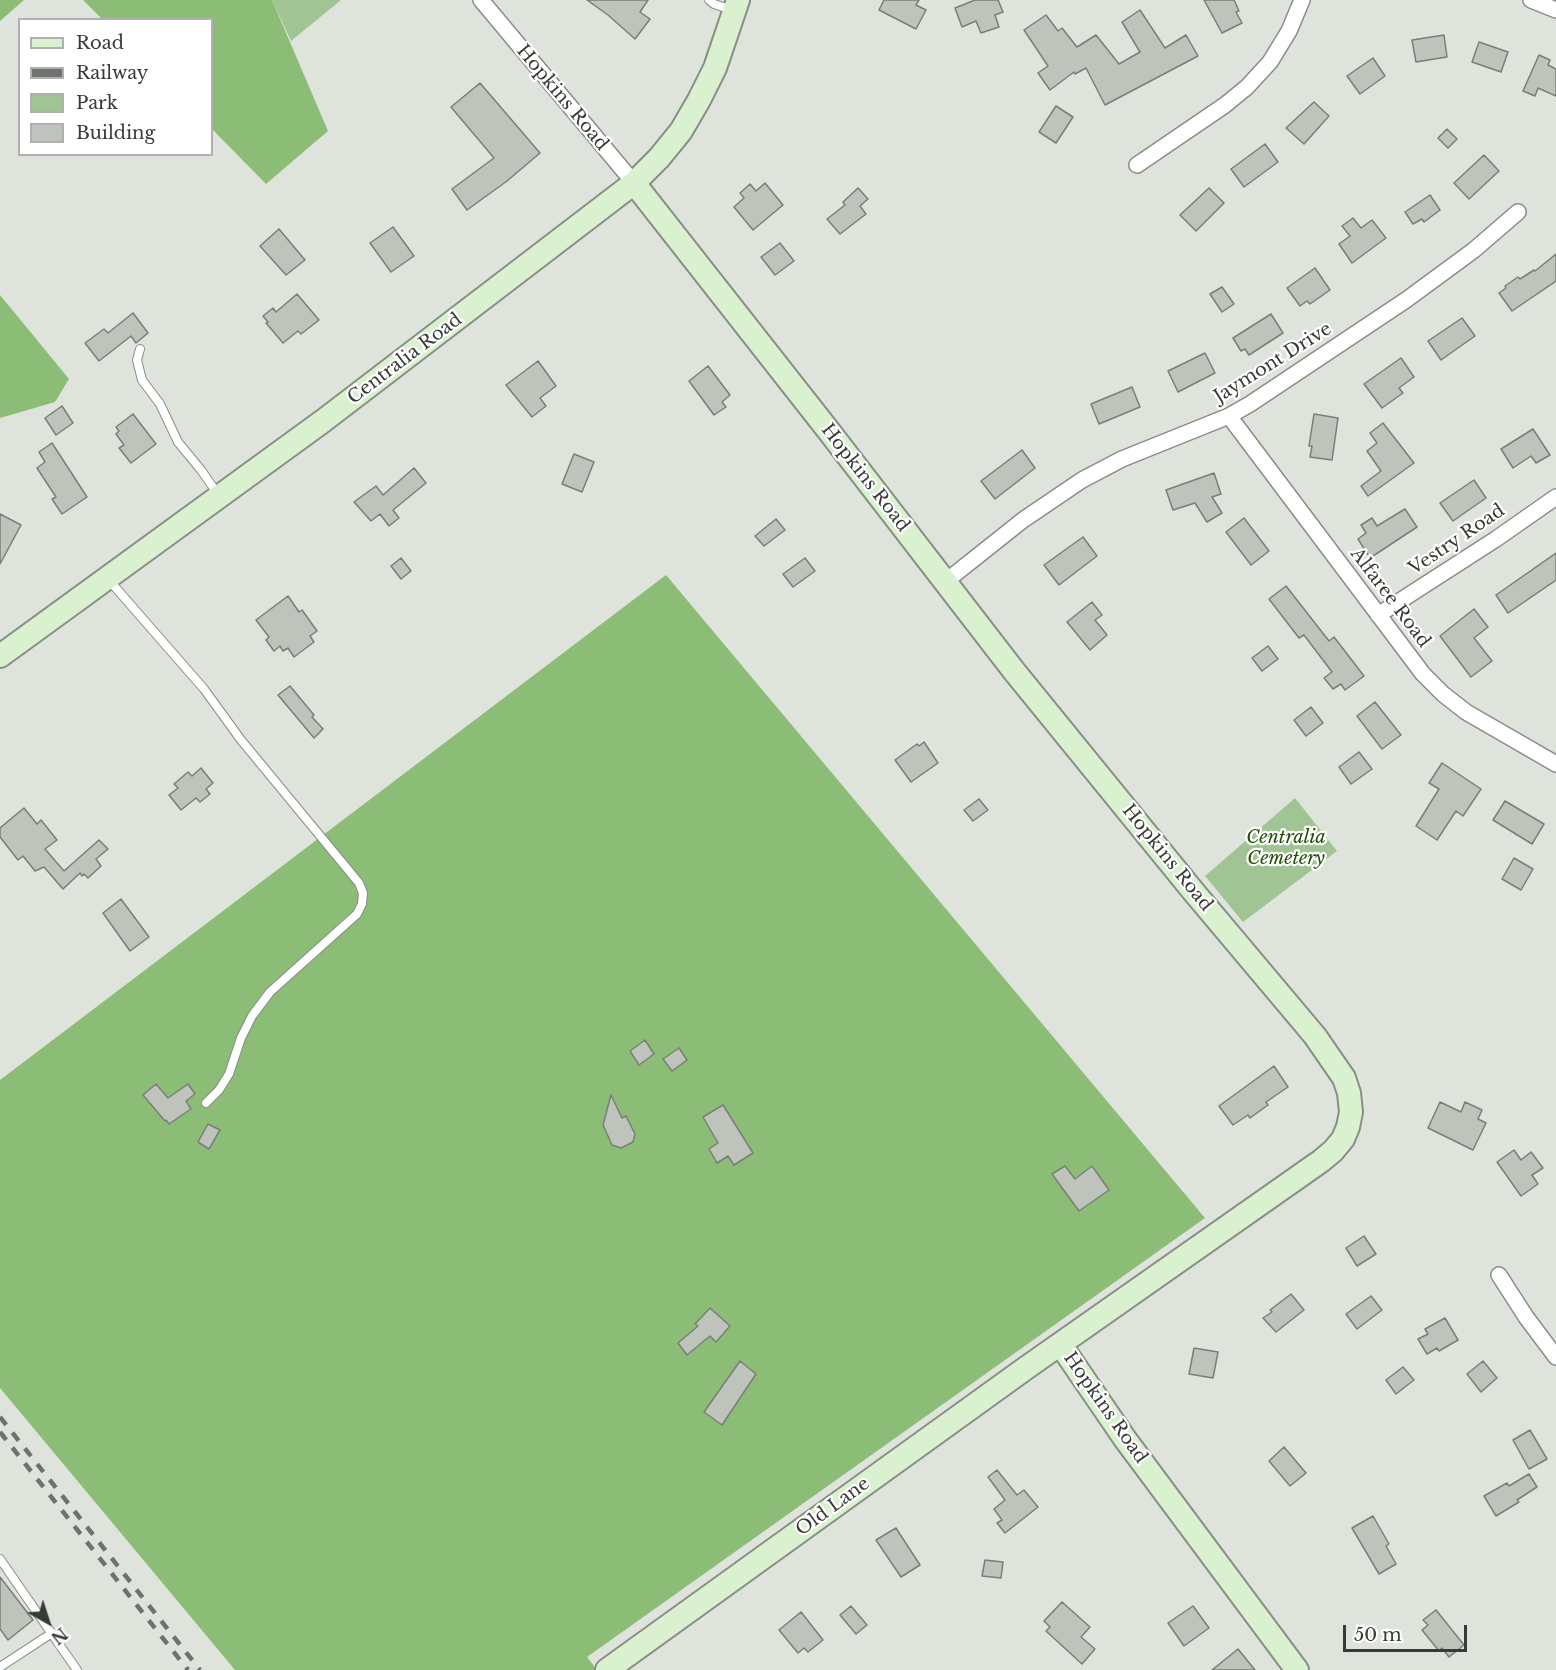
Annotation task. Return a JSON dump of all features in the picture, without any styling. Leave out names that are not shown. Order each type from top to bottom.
[{"type":"main road","name":"Centralia Road","points":[[2,650],[107,578],[332,415],[634,183],[681,131],[699,100],[715,68],[736,5]]},
{"type":"main road","name":"Hopkins Road","points":[[634,183],[1014,671],[1193,891],[1315,1036],[1344,1078],[1349,1093],[1351,1112],[1343,1138],[1333,1151],[1060,1344],[1125,1439],[1298,1670]]},
{"type":"main road","name":"Old Lane","points":[[607,1670],[1060,1344]]},
{"type":"street","name":"Hopkins Road","points":[[481,0],[634,183]]},
{"type":"street","points":[[1137,165],[1225,105],[1247,87],[1270,62],[1289,31],[1302,0]]},
{"type":"street","points":[[1532,0],[1556,10]]},
{"type":"street","name":"Jaymont Drive","points":[[945,582],[1037,509],[1082,480],[1122,459],[1228,416],[1250,404],[1406,300],[1474,250],[1518,212]]},
{"type":"street","name":"Alfaree Road","points":[[1228,416],[1423,674],[1466,712],[1556,764]]},
{"type":"street","name":"Vestry Road","points":[[1378,615],[1496,539],[1556,497]]},
{"type":"street","points":[[1499,1275],[1526,1317],[1556,1357]]},
{"type":"lane","points":[[708,0],[714,4],[736,5]]},
{"type":"lane","points":[[140,349],[137,360],[142,380],[160,404],[178,442],[220,497]]},
{"type":"lane","points":[[107,578],[204,689],[240,740],[359,883],[363,893],[362,904],[357,914],[270,992],[252,1016],[241,1038],[229,1074],[219,1090],[206,1103]]},
{"type":"lane","points":[[0,1559],[77,1670]]},
{"type":"lane","points":[[0,1667],[52,1633]]},
{"type":"green space","points":[[0,0],[24,0],[0,21]]},
{"type":"green space","points":[[83,0],[272,0],[328,131],[266,184],[213,130],[213,18],[101,18]]},
{"type":"green space","points":[[272,0],[341,0],[291,41]]},
{"type":"green space","points":[[0,295],[69,379],[55,402],[0,418]]},
{"type":"green space","points":[[666,575],[1205,1218],[587,1657],[597,1670],[235,1670],[0,1388],[0,1080]]},
{"type":"green space","name":"Centralia Cemetery","points":[[1295,798],[1337,851],[1243,922],[1205,876]]},
{"type":"building","points":[[587,0],[648,0],[640,12],[650,19],[635,39]]},
{"type":"building","points":[[884,0],[919,0],[916,5],[926,10],[916,29],[879,10]]},
{"type":"building","points":[[975,0],[998,0],[1003,12],[995,15],[999,27],[981,33],[976,21],[962,27],[955,8]]},
{"type":"building","points":[[1204,0],[1234,0],[1239,11],[1236,12],[1242,23],[1222,33]]},
{"type":"building","points":[[1140,10],[1165,48],[1186,35],[1198,56],[1105,105],[1086,68],[1075,74],[1074,72],[1050,90],[1038,73],[1048,66],[1024,30],[1046,15],[1058,31],[1062,28],[1077,47],[1096,35],[1119,64],[1140,52],[1122,22]]},
{"type":"building","points":[[1444,35],[1447,57],[1416,62],[1412,40]]},
{"type":"building","points":[[1479,42],[1508,52],[1501,72],[1472,62]]},
{"type":"building","points":[[1539,55],[1550,60],[1548,65],[1556,69],[1556,96],[1538,88],[1535,96],[1523,91]]},
{"type":"building","points":[[1373,58],[1385,76],[1360,94],[1347,76]]},
{"type":"building","points":[[480,83],[540,153],[467,210],[452,189],[494,158],[451,107]]},
{"type":"building","points":[[1314,102],[1329,116],[1304,144],[1286,128]]},
{"type":"building","points":[[1056,106],[1073,117],[1056,143],[1039,132]]},
{"type":"building","points":[[1447,129],[1457,139],[1448,148],[1438,138]]},
{"type":"building","points":[[1265,144],[1278,162],[1244,187],[1231,169]]},
{"type":"building","points":[[1484,155],[1499,171],[1469,199],[1454,183]]},
{"type":"building","points":[[765,183],[783,205],[753,230],[734,207],[744,198],[740,193],[750,184],[756,191]]},
{"type":"building","points":[[858,188],[868,199],[860,206],[866,214],[840,234],[827,219],[845,205],[843,202]]},
{"type":"building","points":[[1209,188],[1224,203],[1196,231],[1180,215]]},
{"type":"building","points":[[1430,195],[1440,210],[1424,222],[1422,219],[1413,224],[1405,212]]},
{"type":"building","points":[[1353,218],[1361,228],[1372,220],[1386,238],[1352,263],[1339,244],[1350,236],[1342,226]]},
{"type":"building","points":[[393,227],[414,256],[391,272],[370,243]]},
{"type":"building","points":[[279,229],[305,260],[286,275],[260,246]]},
{"type":"building","points":[[780,243],[794,261],[775,275],[761,257]]},
{"type":"building","points":[[1556,254],[1556,281],[1512,311],[1499,293],[1518,277],[1520,279],[1535,271]]},
{"type":"building","points":[[1315,268],[1330,290],[1310,304],[1307,301],[1300,306],[1287,288]]},
{"type":"building","points":[[1222,287],[1234,304],[1222,312],[1210,294]]},
{"type":"building","points":[[297,294],[319,320],[301,334],[298,331],[283,343],[263,316],[273,308],[276,312]]},
{"type":"building","points":[[133,313],[148,333],[136,343],[131,336],[99,361],[85,343],[104,329],[108,333]]},
{"type":"building","points":[[1271,314],[1283,333],[1249,355],[1245,349],[1241,351],[1233,338]]},
{"type":"building","points":[[1462,318],[1475,336],[1441,360],[1428,341]]},
{"type":"building","points":[[1205,353],[1215,373],[1178,392],[1168,371]]},
{"type":"building","points":[[1401,358],[1414,377],[1399,388],[1403,393],[1382,408],[1364,384]]},
{"type":"building","points":[[538,361],[556,386],[540,398],[546,406],[532,417],[506,385]]},
{"type":"building","points":[[708,366],[730,395],[722,402],[726,407],[714,415],[689,381]]},
{"type":"building","points":[[1132,387],[1140,407],[1099,424],[1091,404]]},
{"type":"building","points":[[62,406],[73,423],[56,435],[45,418]]},
{"type":"building","points":[[133,414],[156,444],[131,463],[119,448],[124,445],[116,434],[119,431],[116,427]]},
{"type":"building","points":[[1314,414],[1338,418],[1332,460],[1310,457],[1312,446],[1309,446]]},
{"type":"building","points":[[1383,423],[1414,463],[1368,496],[1361,486],[1381,471],[1367,451],[1377,443],[1370,433]]},
{"type":"building","points":[[1533,429],[1550,455],[1536,463],[1531,456],[1513,468],[1501,449]]},
{"type":"building","points":[[52,443],[87,497],[62,514],[52,499],[56,497],[37,468],[45,462],[39,452]]},
{"type":"building","points":[[1022,450],[1035,468],[995,499],[981,481]]},
{"type":"building","points":[[574,454],[594,462],[582,492],[562,484]]},
{"type":"building","points":[[414,468],[426,483],[393,510],[399,518],[389,526],[380,514],[371,521],[354,502],[376,486],[383,495]]},
{"type":"building","points":[[1214,473],[1221,494],[1212,497],[1222,513],[1207,522],[1195,503],[1173,510],[1166,490]]},
{"type":"building","points":[[1474,480],[1486,498],[1453,521],[1440,503]]},
{"type":"building","points":[[1405,509],[1417,527],[1370,558],[1358,539],[1366,533],[1361,525],[1372,518],[1377,526]]},
{"type":"building","points":[[0,514],[21,525],[0,564]]},
{"type":"building","points":[[1244,518],[1269,551],[1251,565],[1226,532]]},
{"type":"building","points":[[776,519],[785,530],[764,546],[755,536]]},
{"type":"building","points":[[1083,537],[1097,556],[1059,585],[1044,565]]},
{"type":"building","points":[[1556,553],[1556,580],[1508,613],[1496,595]]},
{"type":"building","points":[[401,558],[411,571],[401,579],[391,566]]},
{"type":"building","points":[[805,558],[815,571],[793,587],[783,574]]},
{"type":"building","points":[[1286,586],[1329,641],[1334,637],[1364,676],[1345,690],[1341,684],[1333,689],[1324,678],[1332,672],[1304,635],[1299,638],[1269,599]]},
{"type":"building","points":[[288,596],[299,612],[302,610],[317,631],[310,636],[314,642],[294,657],[288,648],[283,651],[280,646],[274,651],[266,640],[269,637],[256,620]]},
{"type":"building","points":[[1092,602],[1102,615],[1095,620],[1107,635],[1090,650],[1067,622]]},
{"type":"building","points":[[1474,609],[1488,627],[1474,638],[1492,661],[1471,677],[1440,636]]},
{"type":"building","points":[[1268,646],[1278,659],[1262,671],[1252,658]]},
{"type":"building","points":[[290,686],[323,729],[314,738],[278,695]]},
{"type":"building","points":[[1375,702],[1401,735],[1382,749],[1357,716]]},
{"type":"building","points":[[1311,707],[1323,723],[1306,736],[1294,720]]},
{"type":"building","points":[[924,742],[938,763],[911,782],[895,760],[917,744],[919,746]]},
{"type":"building","points":[[1359,752],[1372,769],[1351,784],[1339,767]]},
{"type":"building","points":[[1442,763],[1481,789],[1463,816],[1456,811],[1437,840],[1416,826],[1439,789],[1429,783]]},
{"type":"building","points":[[201,768],[213,783],[206,789],[210,794],[200,802],[196,798],[181,810],[169,795],[178,788],[174,784],[188,772],[192,776]]},
{"type":"building","points":[[979,799],[988,810],[973,821],[964,810]]},
{"type":"building","points":[[1505,801],[1544,824],[1532,844],[1493,820]]},
{"type":"building","points":[[24,808],[37,824],[41,820],[57,840],[45,849],[64,871],[99,840],[108,849],[96,859],[101,866],[88,878],[80,873],[63,889],[44,867],[35,871],[23,856],[18,860],[0,837],[0,828]]},
{"type":"building","points":[[1514,858],[1533,869],[1521,890],[1502,879]]},
{"type":"building","points":[[121,899],[149,937],[130,951],[103,913]]},
{"type":"building","points":[[645,1040],[654,1054],[639,1065],[630,1051]]},
{"type":"building","points":[[679,1048],[687,1060],[672,1071],[663,1059]]},
{"type":"building","points":[[1274,1066],[1288,1087],[1266,1102],[1268,1105],[1250,1118],[1248,1115],[1233,1125],[1219,1106]]},
{"type":"building","points":[[156,1084],[168,1098],[188,1084],[195,1094],[186,1101],[191,1109],[169,1124],[143,1095]]},
{"type":"building","points":[[611,1095],[622,1118],[626,1116],[635,1134],[633,1142],[621,1148],[612,1145],[603,1125]]},
{"type":"building","points":[[1440,1102],[1461,1112],[1465,1102],[1482,1110],[1478,1119],[1486,1123],[1473,1150],[1428,1128]]},
{"type":"building","points":[[723,1105],[753,1153],[734,1165],[728,1156],[717,1163],[709,1149],[718,1143],[703,1117]]},
{"type":"building","points":[[208,1124],[220,1130],[209,1149],[198,1142]]},
{"type":"building","points":[[1514,1150],[1521,1160],[1531,1152],[1543,1168],[1532,1175],[1538,1184],[1521,1196],[1497,1162]]},
{"type":"building","points":[[1065,1166],[1075,1179],[1092,1166],[1109,1190],[1079,1211],[1052,1174]]},
{"type":"building","points":[[1364,1236],[1376,1254],[1357,1266],[1346,1248]]},
{"type":"building","points":[[1291,1294],[1304,1310],[1276,1332],[1263,1318]]},
{"type":"building","points":[[1371,1296],[1382,1310],[1357,1329],[1346,1314]]},
{"type":"building","points":[[710,1308],[730,1326],[716,1342],[710,1336],[687,1355],[678,1343],[698,1326],[695,1324]]},
{"type":"building","points":[[1445,1318],[1458,1340],[1439,1351],[1437,1348],[1427,1354],[1418,1339],[1428,1334],[1425,1329]]},
{"type":"building","points":[[1194,1348],[1218,1352],[1213,1378],[1189,1374]]},
{"type":"building","points":[[740,1361],[756,1374],[722,1425],[704,1412]]},
{"type":"building","points":[[1483,1361],[1497,1378],[1481,1392],[1467,1374]]},
{"type":"building","points":[[1403,1367],[1414,1380],[1396,1394],[1386,1380]]},
{"type":"building","points":[[1530,1430],[1547,1459],[1529,1469],[1513,1440]]},
{"type":"building","points":[[1284,1447],[1306,1473],[1290,1486],[1269,1461]]},
{"type":"building","points":[[997,1470],[1017,1495],[1024,1490],[1038,1507],[1005,1533],[997,1523],[1002,1520],[994,1509],[1005,1500],[988,1477]]},
{"type":"building","points":[[1529,1474],[1537,1487],[1517,1500],[1519,1502],[1496,1516],[1484,1496],[1507,1483],[1509,1486]]},
{"type":"building","points":[[1373,1516],[1389,1544],[1386,1546],[1396,1564],[1379,1574],[1352,1528]]},
{"type":"building","points":[[896,1528],[920,1565],[901,1577],[876,1540]]},
{"type":"building","points":[[985,1560],[1003,1562],[1001,1578],[982,1576]]},
{"type":"building","points":[[0,1577],[33,1620],[8,1640],[0,1629]]},
{"type":"building","points":[[1062,1602],[1090,1627],[1081,1637],[1095,1649],[1082,1664],[1046,1631],[1050,1627],[1044,1621]]},
{"type":"building","points":[[851,1606],[867,1625],[856,1634],[840,1615]]},
{"type":"building","points":[[1193,1606],[1209,1628],[1184,1646],[1168,1623]]},
{"type":"building","points":[[1436,1610],[1464,1645],[1449,1657],[1442,1648],[1439,1651],[1422,1630],[1428,1625],[1423,1620]]},
{"type":"building","points":[[801,1612],[823,1640],[808,1652],[804,1648],[798,1653],[779,1630]]},
{"type":"building","points":[[1238,1649],[1255,1670],[1212,1670]]},
{"type":"railway","points":[[0,1417],[200,1670]]},
{"type":"railway","points":[[0,1432],[188,1670]]}]
